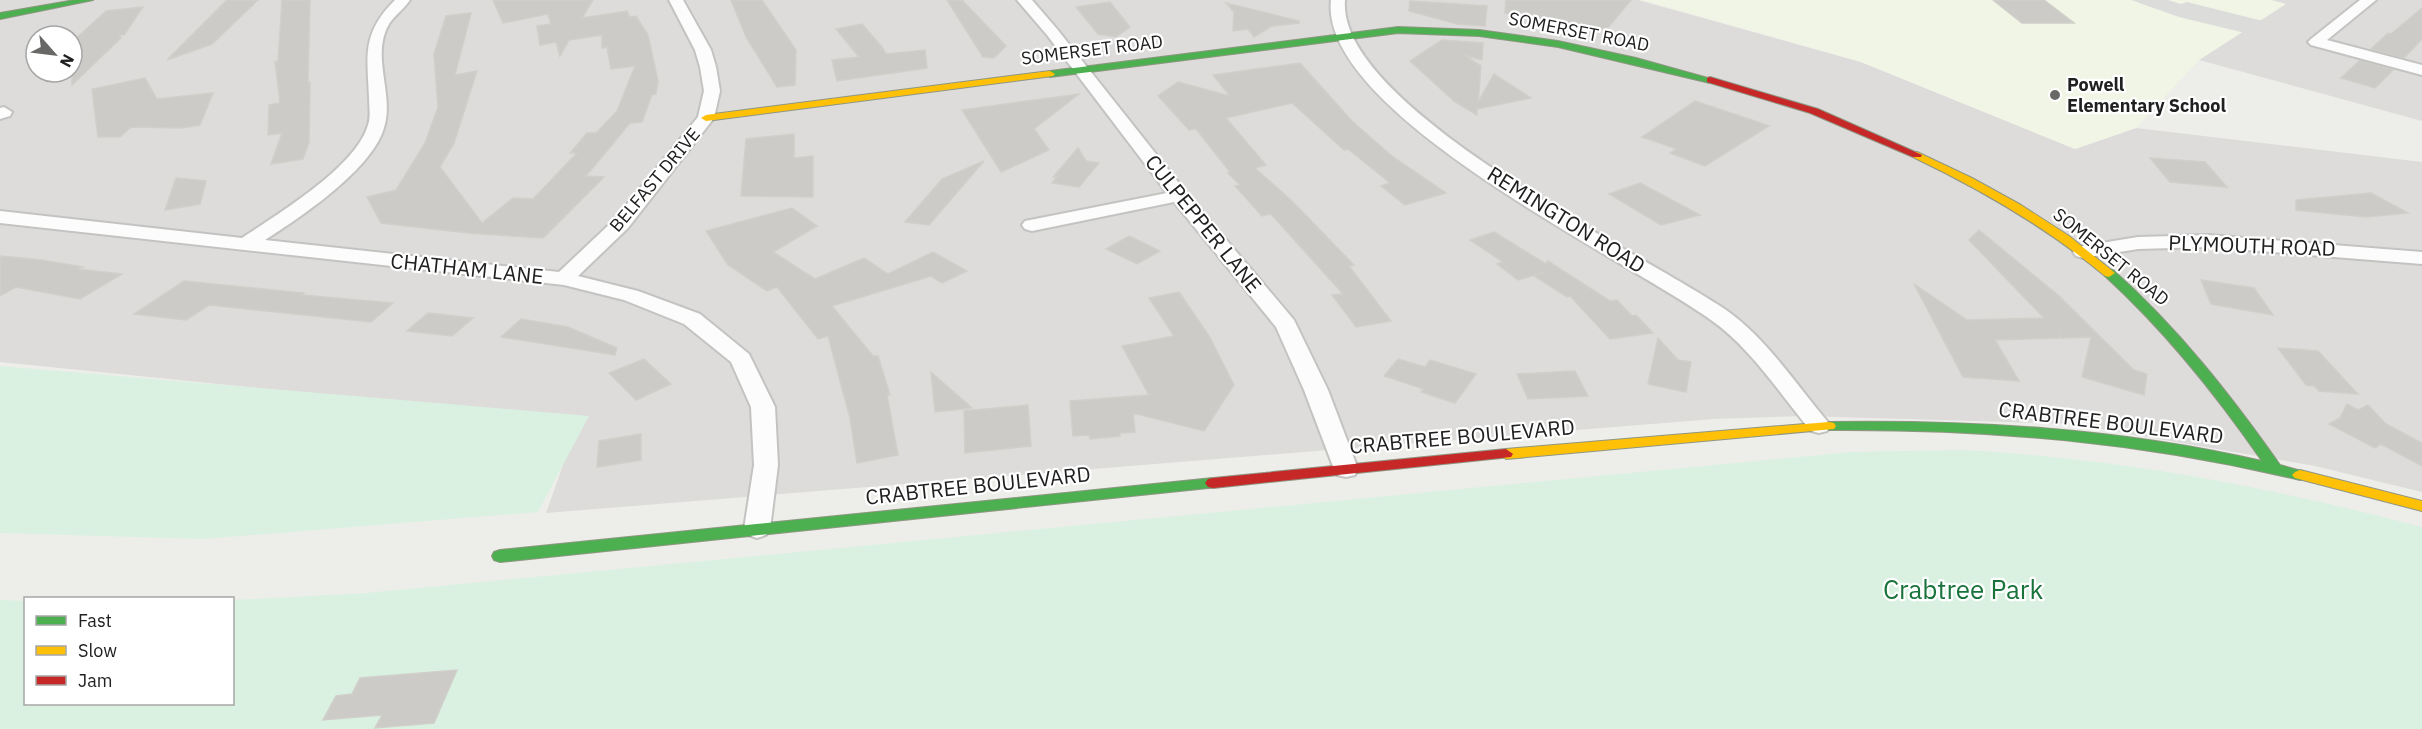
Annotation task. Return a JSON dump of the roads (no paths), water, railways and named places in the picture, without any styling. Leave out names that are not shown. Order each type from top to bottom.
[{"type":"street","points":[[0,16],[35,4],[89,0]]},
{"type":"street","points":[[246,244],[279,223],[338,176],[367,143],[377,124],[374,39],[385,16],[403,0]]},
{"type":"street","name":"BELFAST DRIVE","points":[[564,279],[621,224],[706,118],[712,91],[708,67],[703,50],[676,0]]},
{"type":"street","name":"CULPEPPER LANE","points":[[1024,0],[1179,196],[1286,324],[1316,390],[1346,469]]},
{"type":"street","name":"REMINGTON ROAD","points":[[1338,0],[1334,10],[1342,35],[1377,84],[1422,127],[1512,188],[1720,316],[1749,342],[1820,426]]},
{"type":"street","points":[[2369,0],[2316,42],[2422,70]]},
{"type":"street","name":"SOMERSET ROAD","points":[[706,118],[1342,35],[1398,30],[1486,32],[1588,48],[1686,73],[1812,110],[1946,168],[2046,225],[2141,300],[2205,368],[2274,468]]},
{"type":"street","points":[[1032,225],[1179,196]]},
{"type":"street","name":"CHATHAM LANE","points":[[0,218],[564,279],[631,295],[692,319],[741,359],[763,406],[766,465],[757,529]]},
{"type":"street","name":"PLYMOUTH ROAD","points":[[2083,252],[2138,243],[2208,241],[2298,246],[2422,258]]},
{"type":"street","name":"CRABTREE BOULEVARD","points":[[500,556],[1346,469],[1820,426],[1909,424],[2041,430],[2153,446],[2274,468],[2422,506]]},
{"type":"place","name":"Powell Elementary School","points":[[2055,95]]},
{"type":"park label","name":"Crabtree Park","points":[[1963,590]]}]
